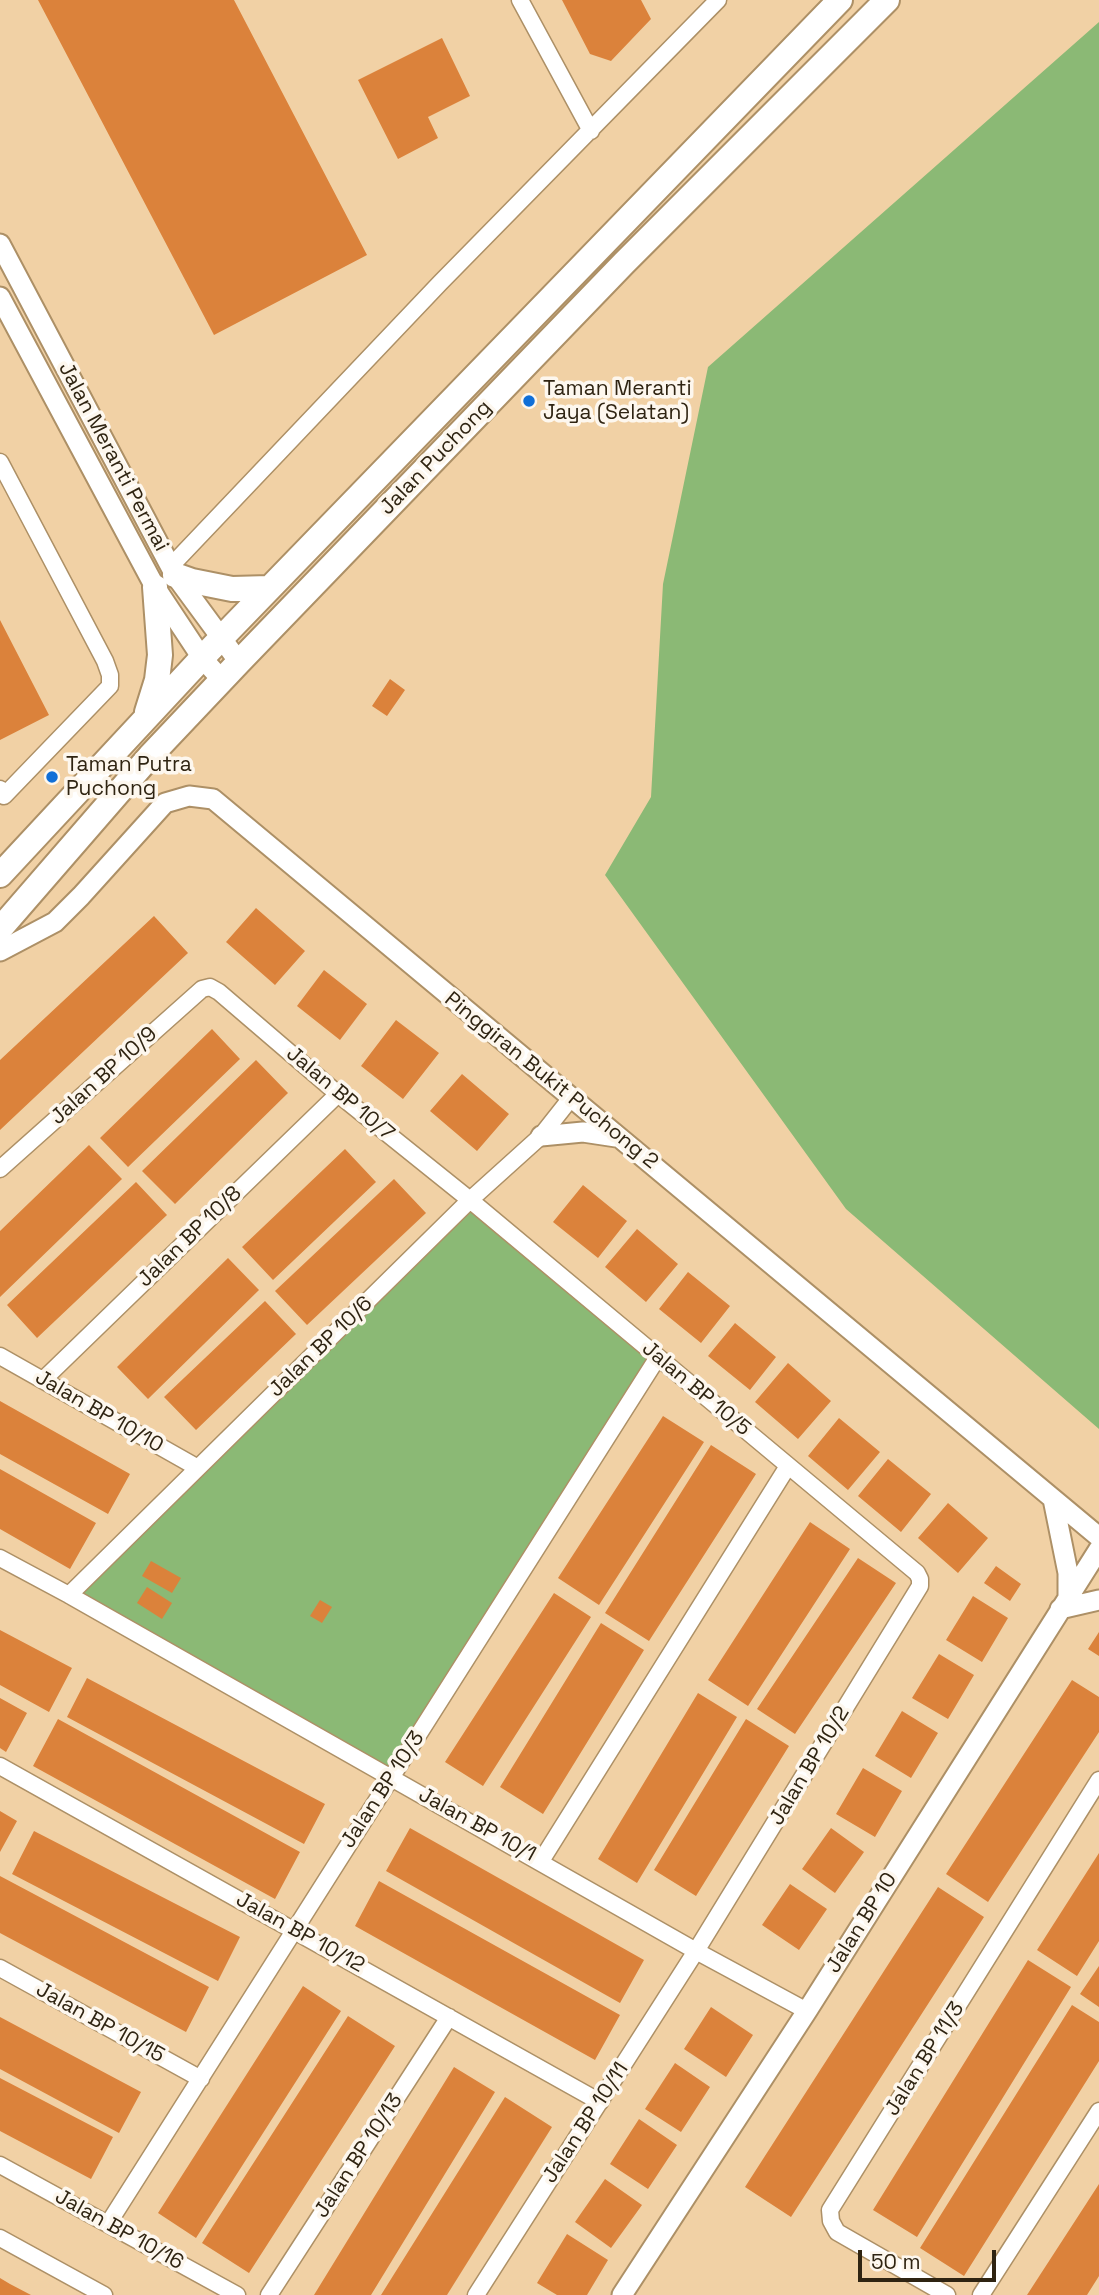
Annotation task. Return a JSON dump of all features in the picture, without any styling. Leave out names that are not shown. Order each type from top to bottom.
[{"type":"main road","name":"Jalan Puchong","points":[[0,875],[146,716],[840,0]]},
{"type":"main road","name":"Jalan Puchong","points":[[0,929],[150,756],[230,671],[624,263],[887,0]]},
{"type":"main road","points":[[146,716],[157,680],[167,576],[232,589],[269,588]]},
{"type":"street","points":[[520,0],[591,131]]},
{"type":"street","points":[[167,576],[440,283],[718,0]]},
{"type":"street","name":"Jalan Meranti Permai","points":[[0,244],[167,576],[220,639],[230,671]]},
{"type":"street","points":[[0,297],[167,576],[202,658],[230,671]]},
{"type":"street","points":[[0,462],[110,675],[110,686],[4,796],[0,789]]},
{"type":"street","name":"Pinggiran Bukit Puchong 2","points":[[0,950],[54,922],[165,803],[189,796],[213,799],[1099,1537]]},
{"type":"street","name":"Jalan BP 10/7","points":[[210,987],[470,1200]]},
{"type":"street","name":"Jalan BP 10/9","points":[[0,1169],[202,989],[210,987]]},
{"type":"street","name":"Jalan BP 10/8","points":[[43,1380],[338,1094]]},
{"type":"street","name":"Jalan BP 10/6","points":[[69,1595],[470,1200],[541,1136],[571,1098]]},
{"type":"street","points":[[541,1136],[583,1132],[621,1138]]},
{"type":"street","name":"Jalan BP 10/5","points":[[470,1200],[917,1573],[920,1579]]},
{"type":"street","name":"Jalan BP 10/10","points":[[0,1356],[198,1468]]},
{"type":"street","name":"Jalan BP 10/3","points":[[108,2224],[659,1357]]},
{"type":"street","points":[[541,1861],[788,1466]]},
{"type":"street","points":[[1053,1499],[1068,1573],[1064,1603],[1099,1600]]},
{"type":"street","name":"Jalan BP 10","points":[[622,2295],[807,2011],[1099,1549]]},
{"type":"street","name":"Jalan BP 10/1","points":[[0,1558],[807,2011]]},
{"type":"street","name":"Jalan BP 10/2","points":[[696,1951],[920,1586],[920,1579]]},
{"type":"street","name":"Jalan BP 10/12","points":[[0,1766],[600,2102]]},
{"type":"street","name":"Jalan BP 11/3","points":[[947,2295],[837,2232],[831,2221],[830,2210],[1099,1780]]},
{"type":"street","name":"Jalan BP 10/11","points":[[476,2295],[696,1951]]},
{"type":"street","name":"Jalan BP 10/15","points":[[0,1968],[201,2078]]},
{"type":"street","name":"Jalan BP 10/13","points":[[269,2295],[449,2017]]},
{"type":"street","points":[[981,2295],[1099,2111]]},
{"type":"street","name":"Jalan BP 10/16","points":[[0,2165],[237,2295]]},
{"type":"street","points":[[0,2238],[104,2295]]},
{"type":"green space","points":[[1099,22],[1099,1429],[846,1209],[605,875],[651,797],[663,584],[708,367]]},
{"type":"green space","points":[[470,1200],[658,1357],[392,1777],[69,1595]]},
{"type":"building","points":[[38,0],[234,0],[367,255],[214,335]]},
{"type":"building","points":[[562,0],[641,0],[651,19],[611,61],[590,54]]},
{"type":"building","points":[[442,38],[470,96],[428,117],[438,138],[398,159],[358,80]]},
{"type":"building","points":[[0,620],[49,715],[0,740]]},
{"type":"building","points":[[390,679],[405,690],[387,716],[372,706]]},
{"type":"building","points":[[256,908],[305,951],[275,985],[226,942]]},
{"type":"building","points":[[154,916],[188,953],[0,1130],[0,1060]]},
{"type":"building","points":[[324,970],[367,1004],[340,1040],[297,1006]]},
{"type":"building","points":[[396,1020],[439,1053],[403,1099],[361,1066]]},
{"type":"building","points":[[212,1029],[240,1059],[128,1167],[100,1138]]},
{"type":"building","points":[[256,1060],[288,1093],[175,1204],[142,1171]]},
{"type":"building","points":[[462,1074],[509,1114],[477,1151],[430,1111]]},
{"type":"building","points":[[89,1145],[122,1179],[0,1297],[0,1231]]},
{"type":"building","points":[[345,1149],[376,1182],[273,1280],[242,1247]]},
{"type":"building","points":[[394,1179],[426,1213],[307,1325],[275,1291]]},
{"type":"building","points":[[136,1182],[167,1215],[37,1338],[7,1305]]},
{"type":"building","points":[[583,1185],[627,1221],[598,1258],[553,1222]]},
{"type":"building","points":[[637,1229],[678,1264],[646,1302],[605,1267]]},
{"type":"building","points":[[228,1258],[259,1290],[148,1399],[117,1367]]},
{"type":"building","points":[[688,1272],[730,1306],[701,1343],[659,1309]]},
{"type":"building","points":[[265,1301],[296,1334],[196,1430],[164,1397]]},
{"type":"building","points":[[735,1323],[776,1357],[750,1390],[708,1356]]},
{"type":"building","points":[[788,1363],[831,1401],[798,1439],[755,1402]]},
{"type":"building","points":[[0,1401],[130,1474],[108,1514],[0,1454]]},
{"type":"building","points":[[663,1416],[704,1442],[599,1605],[558,1578]]},
{"type":"building","points":[[839,1418],[880,1452],[848,1490],[808,1456]]},
{"type":"building","points":[[711,1445],[756,1474],[649,1641],[605,1613]]},
{"type":"building","points":[[888,1459],[931,1494],[901,1532],[858,1496]]},
{"type":"building","points":[[0,1469],[96,1523],[70,1569],[0,1529]]},
{"type":"building","points":[[948,1503],[988,1538],[958,1573],[918,1538]]},
{"type":"building","points":[[810,1522],[850,1549],[748,1706],[708,1680]]},
{"type":"building","points":[[858,1558],[896,1583],[795,1734],[757,1709]]},
{"type":"building","points":[[151,1561],[181,1578],[172,1593],[142,1576]]},
{"type":"building","points":[[996,1566],[1021,1584],[1010,1601],[984,1583]]},
{"type":"building","points":[[147,1587],[172,1603],[162,1619],[137,1603]]},
{"type":"building","points":[[554,1593],[591,1617],[483,1786],[445,1762]]},
{"type":"building","points":[[973,1596],[1008,1618],[982,1662],[946,1640]]},
{"type":"building","points":[[320,1600],[332,1607],[322,1623],[310,1616]]},
{"type":"building","points":[[601,1623],[644,1650],[543,1814],[500,1787]]},
{"type":"building","points":[[0,1630],[72,1668],[49,1712],[0,1685]]},
{"type":"building","points":[[1099,1632],[1099,1656],[1088,1649]]},
{"type":"building","points":[[939,1654],[974,1675],[948,1719],[912,1698]]},
{"type":"building","points":[[87,1678],[325,1804],[304,1844],[67,1717]]},
{"type":"building","points":[[1072,1680],[1099,1697],[1099,1732],[988,1902],[946,1874]]},
{"type":"building","points":[[698,1693],[737,1717],[637,1883],[598,1859]]},
{"type":"building","points":[[0,1698],[27,1713],[6,1752],[0,1748]]},
{"type":"building","points":[[902,1711],[938,1733],[911,1778],[875,1756]]},
{"type":"building","points":[[58,1719],[300,1852],[275,1899],[33,1766]]},
{"type":"building","points":[[746,1719],[789,1746],[696,1896],[654,1870]]},
{"type":"building","points":[[863,1768],[902,1791],[875,1837],[836,1814]]},
{"type":"building","points":[[0,1811],[17,1821],[0,1852]]},
{"type":"building","points":[[410,1828],[644,1960],[620,2003],[386,1871]]},
{"type":"building","points":[[831,1828],[864,1852],[835,1893],[802,1869]]},
{"type":"building","points":[[34,1831],[240,1937],[218,1981],[12,1874]]},
{"type":"building","points":[[1099,1853],[1099,1941],[1077,1976],[1037,1950]]},
{"type":"building","points":[[0,1876],[209,1987],[186,2032],[0,1933]]},
{"type":"building","points":[[379,1881],[620,2015],[595,2060],[355,1926]]},
{"type":"building","points":[[790,1884],[827,1909],[799,1950],[762,1925]]},
{"type":"building","points":[[938,1887],[984,1917],[791,2217],[745,2187]]},
{"type":"building","points":[[1028,1960],[1071,1987],[917,2237],[873,2210]]},
{"type":"building","points":[[1099,1966],[1099,2007],[1080,1994]]},
{"type":"building","points":[[303,1986],[341,2011],[196,2238],[158,2213]]},
{"type":"building","points":[[1072,2005],[1099,2022],[1099,2061],[964,2276],[920,2248]]},
{"type":"building","points":[[711,2007],[753,2035],[726,2077],[684,2049]]},
{"type":"building","points":[[348,2016],[395,2046],[249,2273],[202,2243]]},
{"type":"building","points":[[0,2017],[141,2092],[119,2133],[0,2069]]},
{"type":"building","points":[[675,2063],[710,2087],[681,2132],[645,2109]]},
{"type":"building","points":[[454,2067],[495,2092],[371,2295],[314,2295]]},
{"type":"building","points":[[0,2078],[113,2137],[91,2179],[0,2131]]},
{"type":"building","points":[[505,2097],[552,2127],[447,2295],[381,2295]]},
{"type":"building","points":[[639,2119],[677,2145],[648,2189],[610,2164]]},
{"type":"building","points":[[605,2179],[642,2205],[611,2248],[575,2222]]},
{"type":"building","points":[[1099,2184],[1099,2276],[1087,2295],[1027,2295]]},
{"type":"building","points":[[567,2234],[608,2260],[587,2295],[557,2295],[537,2283]]},
{"type":"building","points":[[0,2278],[10,2284],[31,2295],[0,2295]]},
{"type":"place","name":"Taman Meranti Jaya (Selatan)","points":[[529,401]]},
{"type":"place","name":"Taman Putra Puchong","points":[[52,777]]}]
